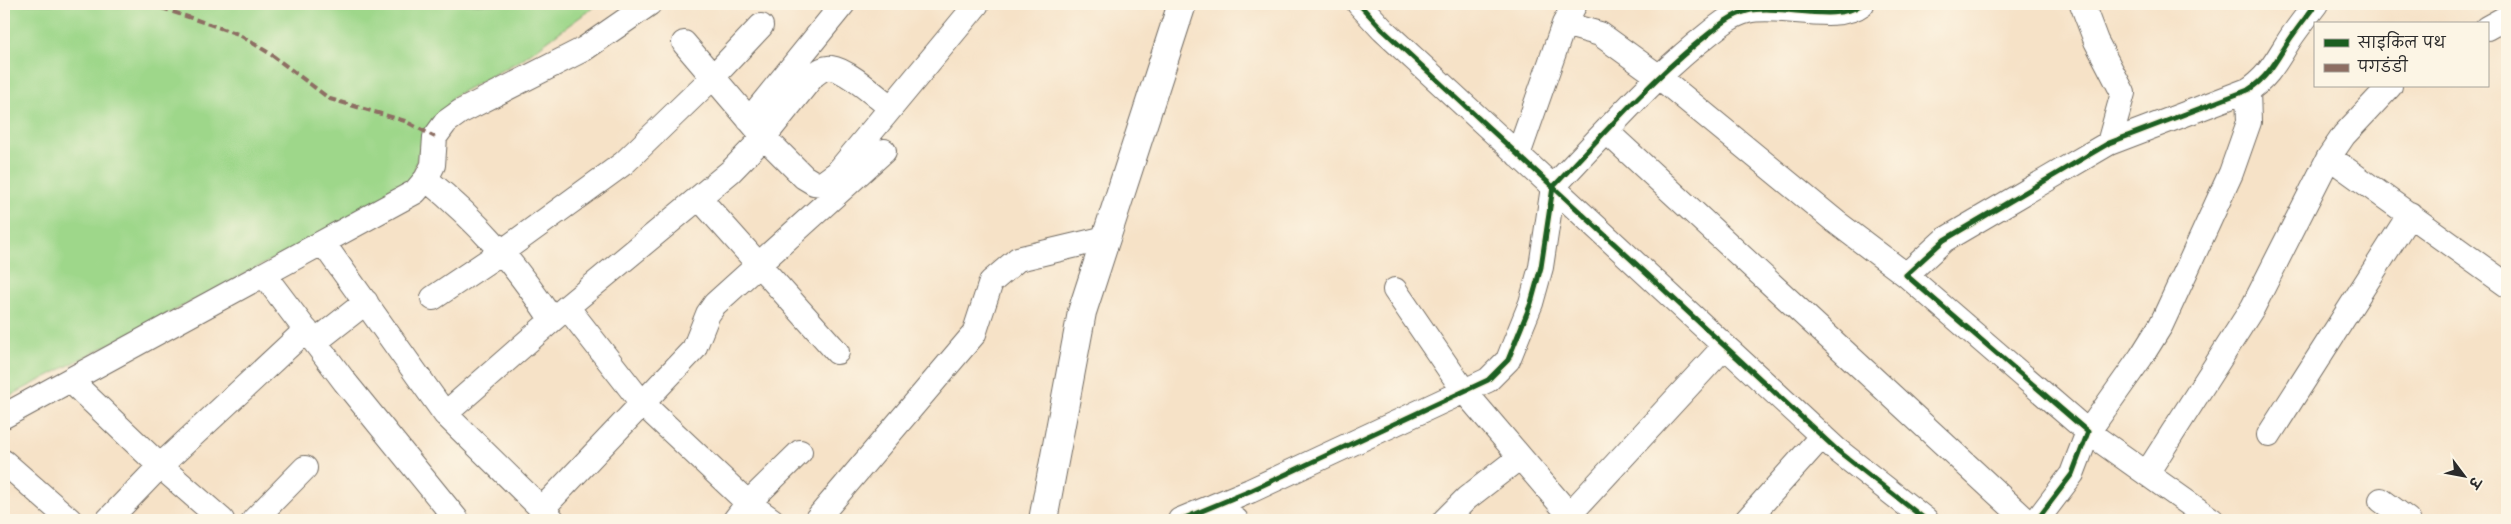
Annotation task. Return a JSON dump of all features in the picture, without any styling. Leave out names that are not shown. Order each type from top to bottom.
[{"type":"main road","points":[[1043,520],[1082,312],[1182,4]]},
{"type":"street","points":[[4,416],[71,382],[415,192],[426,179],[433,165],[435,137],[446,122],[460,112],[584,49],[649,4]]},
{"type":"street","points":[[445,414],[560,314],[732,171],[756,129],[843,4]]},
{"type":"street","points":[[684,42],[756,129],[804,177],[814,183],[822,184],[837,173],[977,4]]},
{"type":"street","points":[[1359,4],[1383,30],[1822,436],[1926,520]]},
{"type":"street","points":[[1180,520],[1488,380],[1508,360],[1531,303],[1542,267],[1553,187],[1658,76],[1727,19],[1747,11],[1780,8],[1830,12],[1857,8],[1862,4]]},
{"type":"street","points":[[2082,4],[2096,41],[2123,93],[2109,143]]},
{"type":"street","points":[[1906,276],[1944,240],[2109,143],[2248,90],[2262,82],[2277,63],[2290,40],[2316,4]]},
{"type":"street","points":[[1518,155],[1569,14],[1658,76],[1836,222],[1906,276],[2088,432],[2212,520]]},
{"type":"street","points":[[2488,27],[2507,17]]},
{"type":"street","points":[[433,298],[503,251],[624,163],[713,77],[761,26]]},
{"type":"street","points":[[756,129],[822,69],[831,68],[850,77],[892,108]]},
{"type":"street","points":[[2147,474],[2253,307],[2329,157],[2344,135],[2388,88]]},
{"type":"street","points":[[2037,520],[2072,474],[2088,432],[2161,325],[2231,174],[2249,122],[2248,90]]},
{"type":"street","points":[[1606,131],[2026,520]]},
{"type":"street","points":[[323,243],[445,414],[548,514],[642,403],[694,349],[708,314],[715,304],[884,151]]},
{"type":"street","points":[[2329,157],[2507,285]]},
{"type":"street","points":[[426,179],[456,204],[503,251],[742,512],[772,520]]},
{"type":"street","points":[[700,198],[837,352]]},
{"type":"street","points":[[2269,435],[2410,214]]},
{"type":"street","points":[[816,520],[974,334],[991,282],[1018,259],[1106,238]]},
{"type":"street","points":[[264,275],[457,520]]},
{"type":"street","points":[[1394,290],[1464,392],[1572,517],[1725,346]]},
{"type":"street","points":[[108,520],[160,466],[311,336],[366,302]]},
{"type":"street","points":[[71,382],[160,466],[222,520]]},
{"type":"street","points":[[1747,520],[1822,436]]},
{"type":"street","points":[[742,512],[800,452]]},
{"type":"street","points":[[1445,520],[1467,498],[1520,457]]},
{"type":"street","points":[[254,520],[305,468]]},
{"type":"street","points":[[6,469],[70,520]]},
{"type":"street","points":[[2381,500],[2408,520]]},
{"type":"street","points":[[1214,506],[1236,520]]},
{"type":"green space","points":[[4,4],[598,4],[521,60],[454,96],[420,147],[410,188],[4,399]]},
{"type":"marked path","points":[[150,4],[238,34],[269,53],[330,99],[405,121],[435,137]]},
{"type":"cycle path","points":[[1180,520],[1250,491],[1488,380],[1508,360],[1531,303],[1541,267],[1553,187],[1383,30],[1359,4]]},
{"type":"cycle path","points":[[1862,4],[1851,10],[1838,12],[1823,13],[1760,9],[1740,13],[1733,17],[1720,25],[1677,60],[1623,113],[1553,187],[1837,450],[1926,520]]},
{"type":"cycle path","points":[[2037,520],[2072,474],[2088,432],[1906,275],[1944,240],[2109,143],[2248,90],[2267,73],[2316,4]]}]
